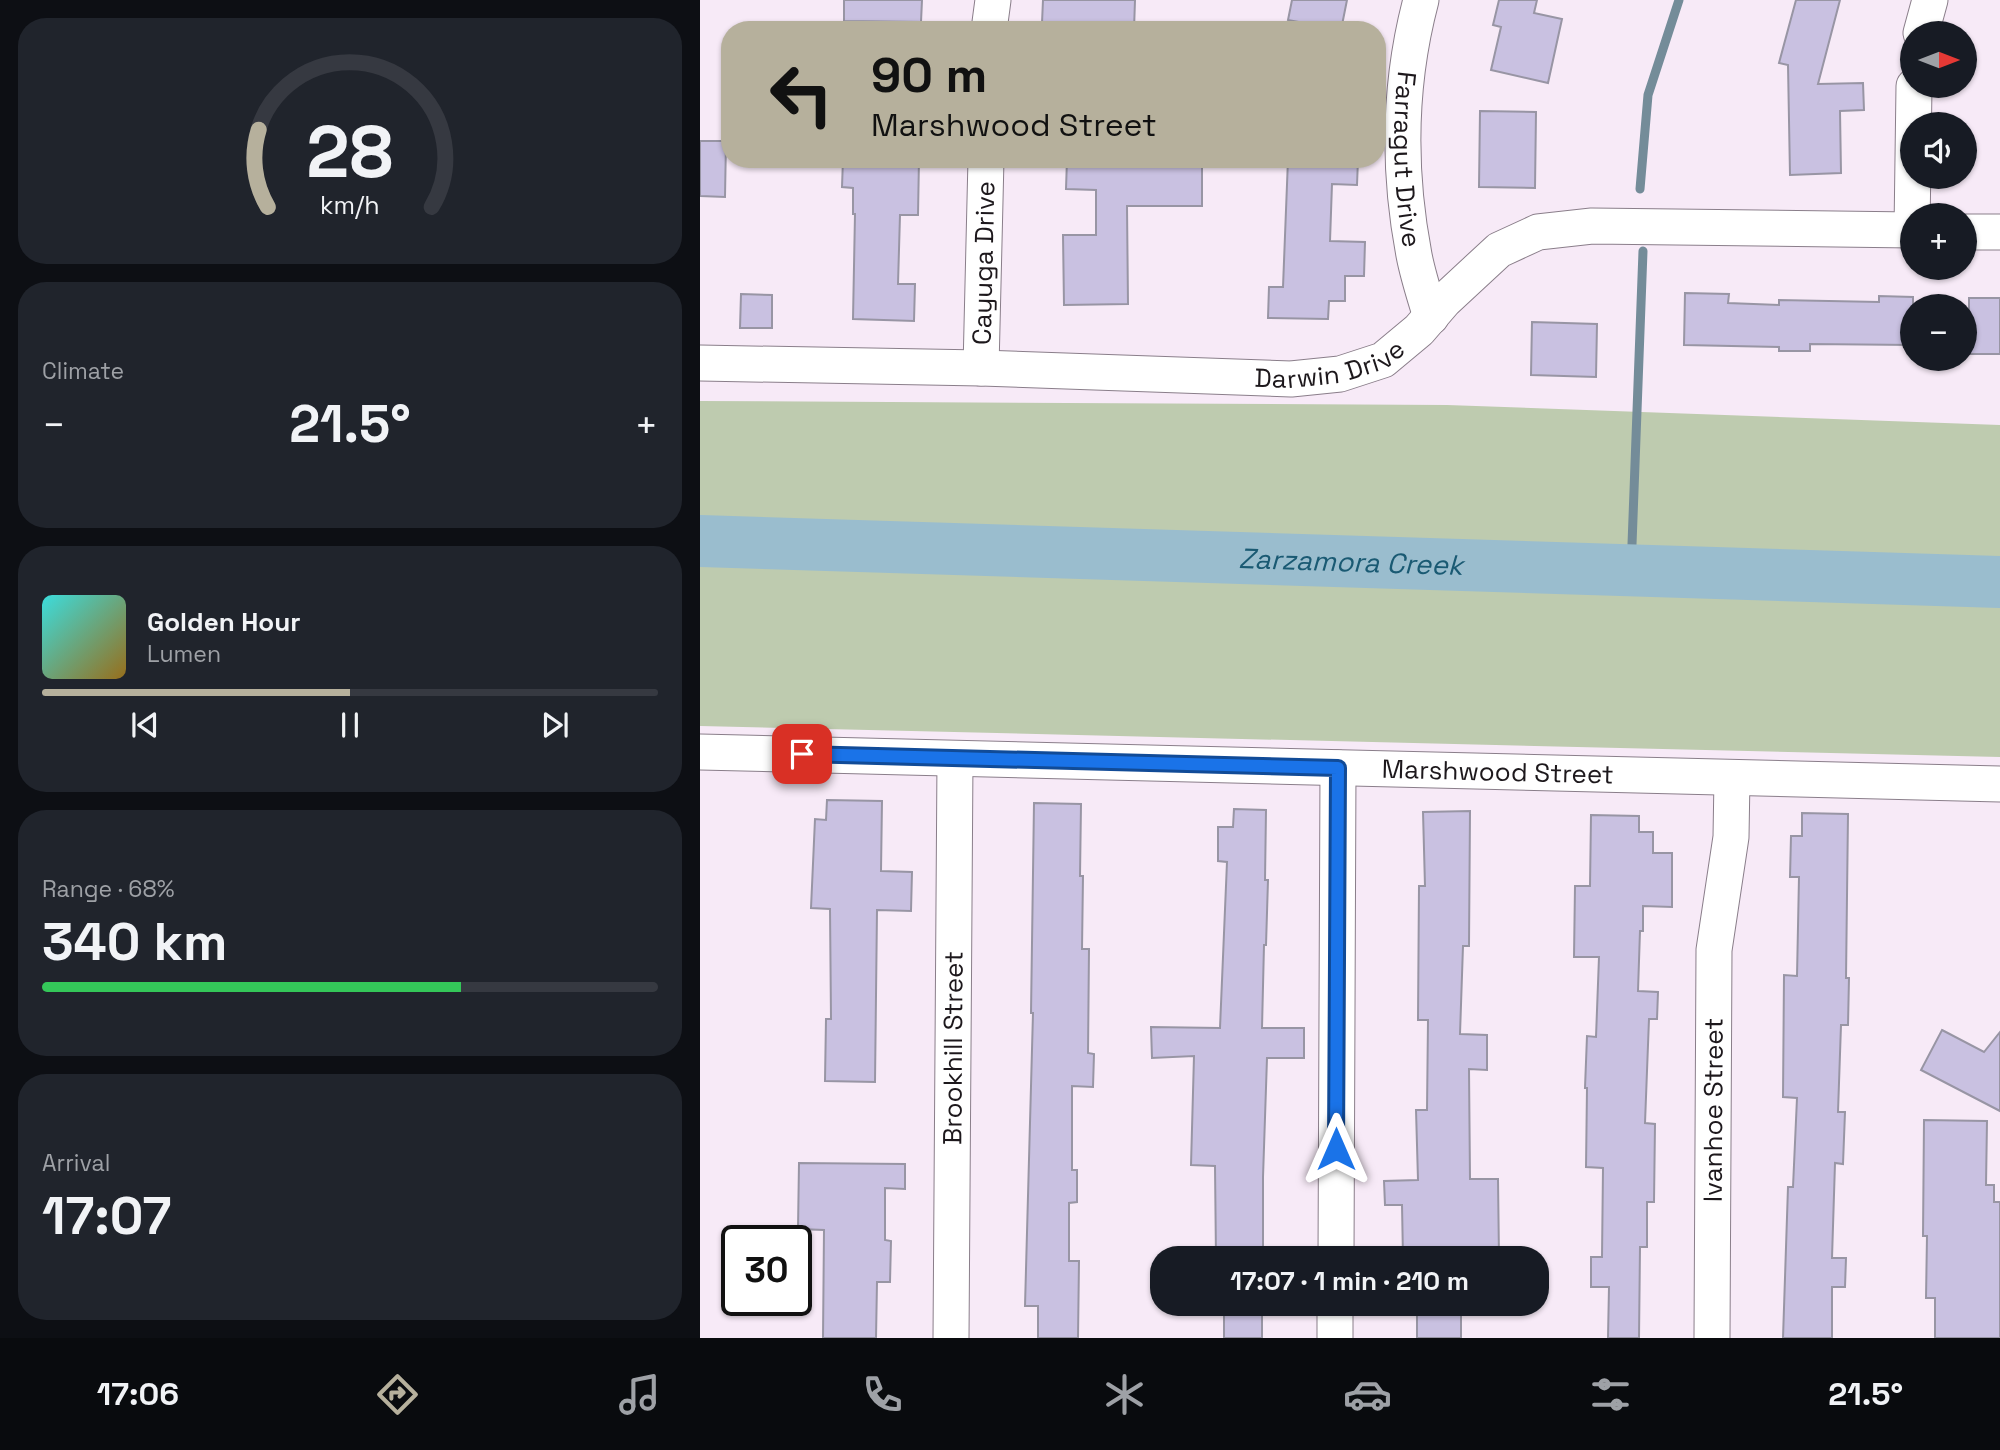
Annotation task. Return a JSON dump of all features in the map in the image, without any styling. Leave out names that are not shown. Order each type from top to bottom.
[{"type":"street","points":[[990,21],[993,0]]},
{"type":"street","name":"Farragut Drive","points":[[1421,0],[1406,82],[1402,141],[1406,199],[1415,256],[1431,317]]},
{"type":"street","points":[[1924,21],[1930,0]]},
{"type":"street","points":[[1912,203],[1914,98]]},
{"type":"street","name":"Cayuga Drive","points":[[981,368],[986,168]]},
{"type":"street","name":"Darwin Drive","points":[[700,363],[981,368],[1291,379],[1340,374],[1383,360],[1499,250],[1538,232],[1592,226],[1900,230]]},
{"type":"street","points":[[1977,232],[2000,232]]},
{"type":"street","name":"Marshwood Street","points":[[700,752],[2000,784]]},
{"type":"street","name":"Brookhill Street","points":[[951,1338],[955,759]]},
{"type":"street","points":[[1335,1246],[1338,768]]},
{"type":"street","name":"Ivanhoe Street","points":[[1712,1338],[1714,950],[1731,837],[1732,778]]},
{"type":"street","points":[[1335,1316],[1335,1338]]},
{"type":"green space","points":[[700,401],[1447,405],[2000,425],[2000,757],[700,726]]},
{"type":"building","points":[[844,0],[922,0],[921,21],[844,21]]},
{"type":"building","points":[[1043,0],[1135,0],[1134,21],[1042,21]]},
{"type":"building","points":[[1292,0],[1347,0],[1343,21],[1288,20]]},
{"type":"building","points":[[1499,0],[1537,0],[1534,13],[1562,19],[1548,83],[1491,70],[1501,27],[1493,25]]},
{"type":"building","points":[[1796,0],[1840,0],[1818,84],[1863,83],[1864,110],[1840,111],[1841,173],[1790,175],[1788,65],[1779,63]]},
{"type":"building","points":[[1480,111],[1536,112],[1535,188],[1479,187]]},
{"type":"building","points":[[700,141],[721,141],[721,168],[726,168],[725,197],[700,196]]},
{"type":"building","points":[[843,168],[919,168],[918,215],[900,215],[898,284],[915,284],[914,321],[853,319],[853,188],[842,187]]},
{"type":"building","points":[[1067,168],[1202,168],[1202,206],[1127,206],[1128,304],[1064,305],[1063,235],[1096,235],[1096,190],[1066,189]]},
{"type":"building","points":[[1288,168],[1358,168],[1357,185],[1332,184],[1330,241],[1365,242],[1364,276],[1345,276],[1345,301],[1329,301],[1328,319],[1268,318],[1269,287],[1283,287]]},
{"type":"building","points":[[1685,293],[1729,294],[1728,303],[1779,305],[1779,300],[1879,302],[1879,296],[1900,297],[1900,345],[1810,344],[1810,351],[1779,351],[1779,347],[1684,345]]},
{"type":"building","points":[[741,294],[772,295],[772,328],[740,328]]},
{"type":"building","points":[[1977,298],[2000,298],[2000,354],[1977,354]]},
{"type":"building","points":[[1532,322],[1597,324],[1596,377],[1531,375]]},
{"type":"building","points":[[827,800],[882,801],[881,871],[912,872],[911,911],[877,910],[875,1082],[825,1081],[826,1019],[831,1019],[830,909],[811,908],[815,819],[826,820]]},
{"type":"building","points":[[1034,803],[1081,804],[1082,949],[1089,949],[1088,1053],[1094,1054],[1093,1087],[1072,1086],[1072,1170],[1077,1170],[1077,1202],[1069,1203],[1069,1261],[1079,1261],[1078,1338],[1038,1338],[1038,1306],[1025,1306],[1033,1013]]},
{"type":"building","points":[[1234,809],[1266,810],[1265,880],[1268,880],[1262,1028],[1304,1028],[1304,1058],[1267,1058],[1263,1246],[1216,1246],[1215,1166],[1191,1165],[1194,1056],[1152,1058],[1151,1027],[1220,1028],[1227,862],[1218,861],[1218,827],[1233,827]]},
{"type":"building","points":[[1470,811],[1469,946],[1463,946],[1460,1034],[1487,1035],[1487,1070],[1469,1069],[1470,1179],[1498,1179],[1499,1246],[1403,1246],[1402,1205],[1385,1205],[1384,1181],[1418,1180],[1416,1110],[1427,1110],[1428,1020],[1418,1020],[1419,886],[1425,886],[1423,812]]},
{"type":"building","points":[[1802,813],[1848,814],[1848,1025],[1841,1025],[1838,1112],[1845,1112],[1843,1164],[1835,1163],[1832,1258],[1846,1258],[1845,1287],[1832,1287],[1832,1338],[1783,1338],[1788,1187],[1793,1187],[1797,1098],[1783,1097],[1784,975],[1797,976],[1799,877],[1790,877],[1791,836],[1802,836]]},
{"type":"building","points":[[1591,815],[1639,816],[1639,832],[1653,832],[1653,853],[1672,853],[1672,907],[1643,906],[1643,931],[1640,931],[1638,991],[1658,992],[1657,1019],[1649,1019],[1645,1123],[1655,1124],[1654,1202],[1647,1202],[1647,1247],[1640,1247],[1639,1338],[1608,1338],[1609,1287],[1591,1287],[1591,1257],[1602,1257],[1603,1168],[1586,1167],[1585,1088],[1587,1036],[1596,1037],[1599,957],[1574,957],[1575,886],[1590,886]]},
{"type":"building","points":[[1942,1030],[1984,1052],[2000,1032],[2000,1111],[1921,1070]]},
{"type":"building","points":[[1924,1120],[1987,1121],[1986,1185],[1994,1185],[1994,1202],[2000,1202],[2000,1338],[1935,1338],[1935,1298],[1926,1298],[1927,1236],[1923,1236]]},
{"type":"building","points":[[799,1163],[905,1164],[905,1189],[885,1188],[885,1240],[891,1241],[890,1282],[877,1282],[876,1338],[823,1338],[824,1230],[812,1230],[812,1225],[798,1225]]},
{"type":"building","points":[[1224,1316],[1262,1316],[1262,1338],[1224,1338]]},
{"type":"building","points":[[1417,1316],[1461,1316],[1461,1338],[1417,1338]]},
{"type":"waterway","points":[[1640,189],[1648,95],[1679,0]]},
{"type":"waterway","points":[[1631,571],[1643,251]]},
{"type":"waterway","name":"Zarzamora Creek","points":[[700,541],[2000,582]]},
{"type":"route","points":[[802,754],[1338,768],[1336,1149]]}]
